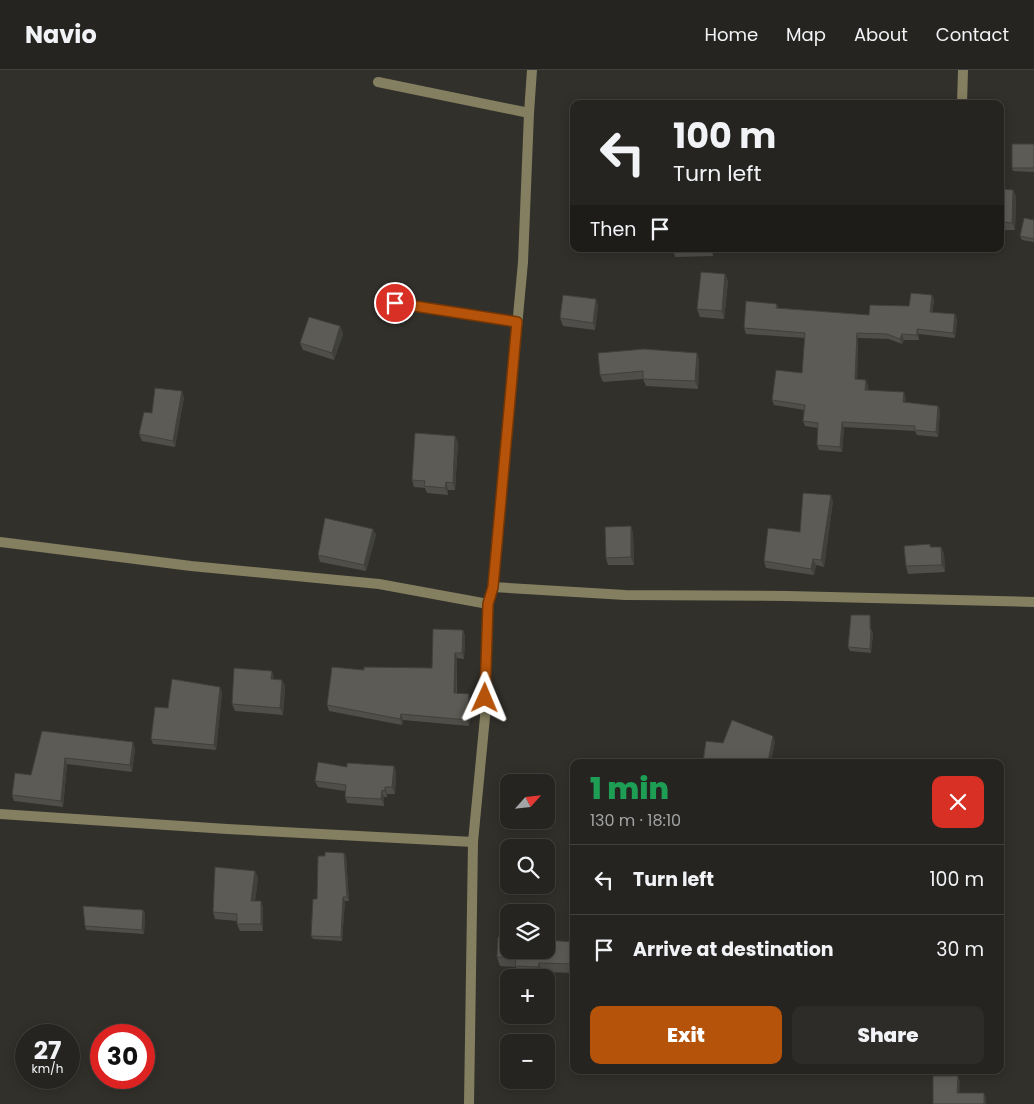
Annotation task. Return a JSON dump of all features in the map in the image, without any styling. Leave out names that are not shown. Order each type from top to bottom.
[{"type":"street","points":[[469,1104],[474,842],[485,717],[488,604],[493,587],[523,262],[532,70]]},
{"type":"street","points":[[962,100],[963,70]]},
{"type":"street","points":[[378,82],[529,113]]},
{"type":"street","points":[[395,303],[517,322]]},
{"type":"street","points":[[0,542],[191,566],[379,584],[488,604]]},
{"type":"street","points":[[493,587],[625,595],[788,596],[1034,602]]},
{"type":"street","points":[[0,814],[227,829],[474,842]]},
{"type":"building","points":[[1012,144],[1034,144],[1034,168],[1012,168]]},
{"type":"building","points":[[1004,189],[1013,190],[1012,223],[1004,222]]},
{"type":"building","points":[[1024,218],[1034,220],[1034,239],[1020,236]]},
{"type":"building","points":[[701,272],[725,274],[722,311],[697,309]]},
{"type":"building","points":[[911,293],[932,295],[930,312],[955,314],[953,333],[917,329],[917,335],[902,334],[900,339],[887,334],[857,333],[855,379],[866,380],[865,390],[904,392],[903,402],[938,406],[936,432],[915,430],[915,426],[842,422],[840,447],[817,445],[818,423],[803,421],[805,405],[772,400],[776,370],[802,373],[805,333],[744,328],[746,301],[777,304],[776,308],[869,315],[870,305],[909,306]]},
{"type":"building","points":[[563,295],[596,299],[593,323],[560,318]]},
{"type":"building","points":[[309,317],[340,326],[332,353],[300,343]]},
{"type":"building","points":[[644,349],[697,353],[695,381],[643,379],[643,371],[600,375],[598,353]]},
{"type":"building","points":[[155,388],[182,391],[173,441],[139,434],[144,412],[152,413]]},
{"type":"building","points":[[415,433],[455,436],[453,483],[446,482],[445,488],[424,486],[425,481],[412,480]]},
{"type":"building","points":[[803,493],[831,495],[821,560],[813,559],[811,569],[764,561],[768,528],[800,532]]},
{"type":"building","points":[[325,518],[373,529],[364,565],[318,555]]},
{"type":"building","points":[[631,526],[631,557],[606,558],[605,527]]},
{"type":"building","points":[[930,544],[930,547],[941,547],[942,565],[906,566],[904,546]]},
{"type":"building","points":[[851,615],[870,615],[870,649],[848,647]]},
{"type":"building","points":[[433,629],[463,630],[462,653],[455,653],[454,693],[469,694],[467,720],[401,714],[400,719],[327,705],[332,667],[364,670],[364,667],[432,668]]},
{"type":"building","points":[[234,668],[272,671],[271,679],[282,680],[280,708],[232,704]]},
{"type":"building","points":[[172,679],[220,687],[214,745],[151,739],[155,707],[168,708]]},
{"type":"building","points":[[732,720],[773,736],[769,759],[703,759],[706,741],[723,743]]},
{"type":"building","points":[[42,731],[133,742],[130,765],[65,758],[61,801],[12,795],[15,773],[31,775]]},
{"type":"building","points":[[318,762],[347,767],[347,763],[394,766],[392,787],[385,787],[385,791],[382,790],[381,799],[345,797],[346,785],[315,781]]},
{"type":"building","points":[[325,852],[344,853],[347,897],[343,897],[341,937],[311,936],[313,899],[317,899],[318,856],[325,856]]},
{"type":"building","points":[[215,867],[255,871],[251,901],[261,901],[261,924],[237,924],[237,914],[213,912]]},
{"type":"building","points":[[83,906],[143,910],[142,930],[85,926]]},
{"type":"building","points":[[498,937],[500,937],[500,957],[497,957]]},
{"type":"building","points":[[555,941],[570,942],[570,964],[539,963],[538,967],[515,966],[516,959],[555,959]]},
{"type":"building","points":[[933,1076],[958,1076],[957,1093],[984,1093],[984,1104],[933,1104]]},
{"type":"route","points":[[395,303],[517,322],[493,587],[488,604],[485,698]]}]
